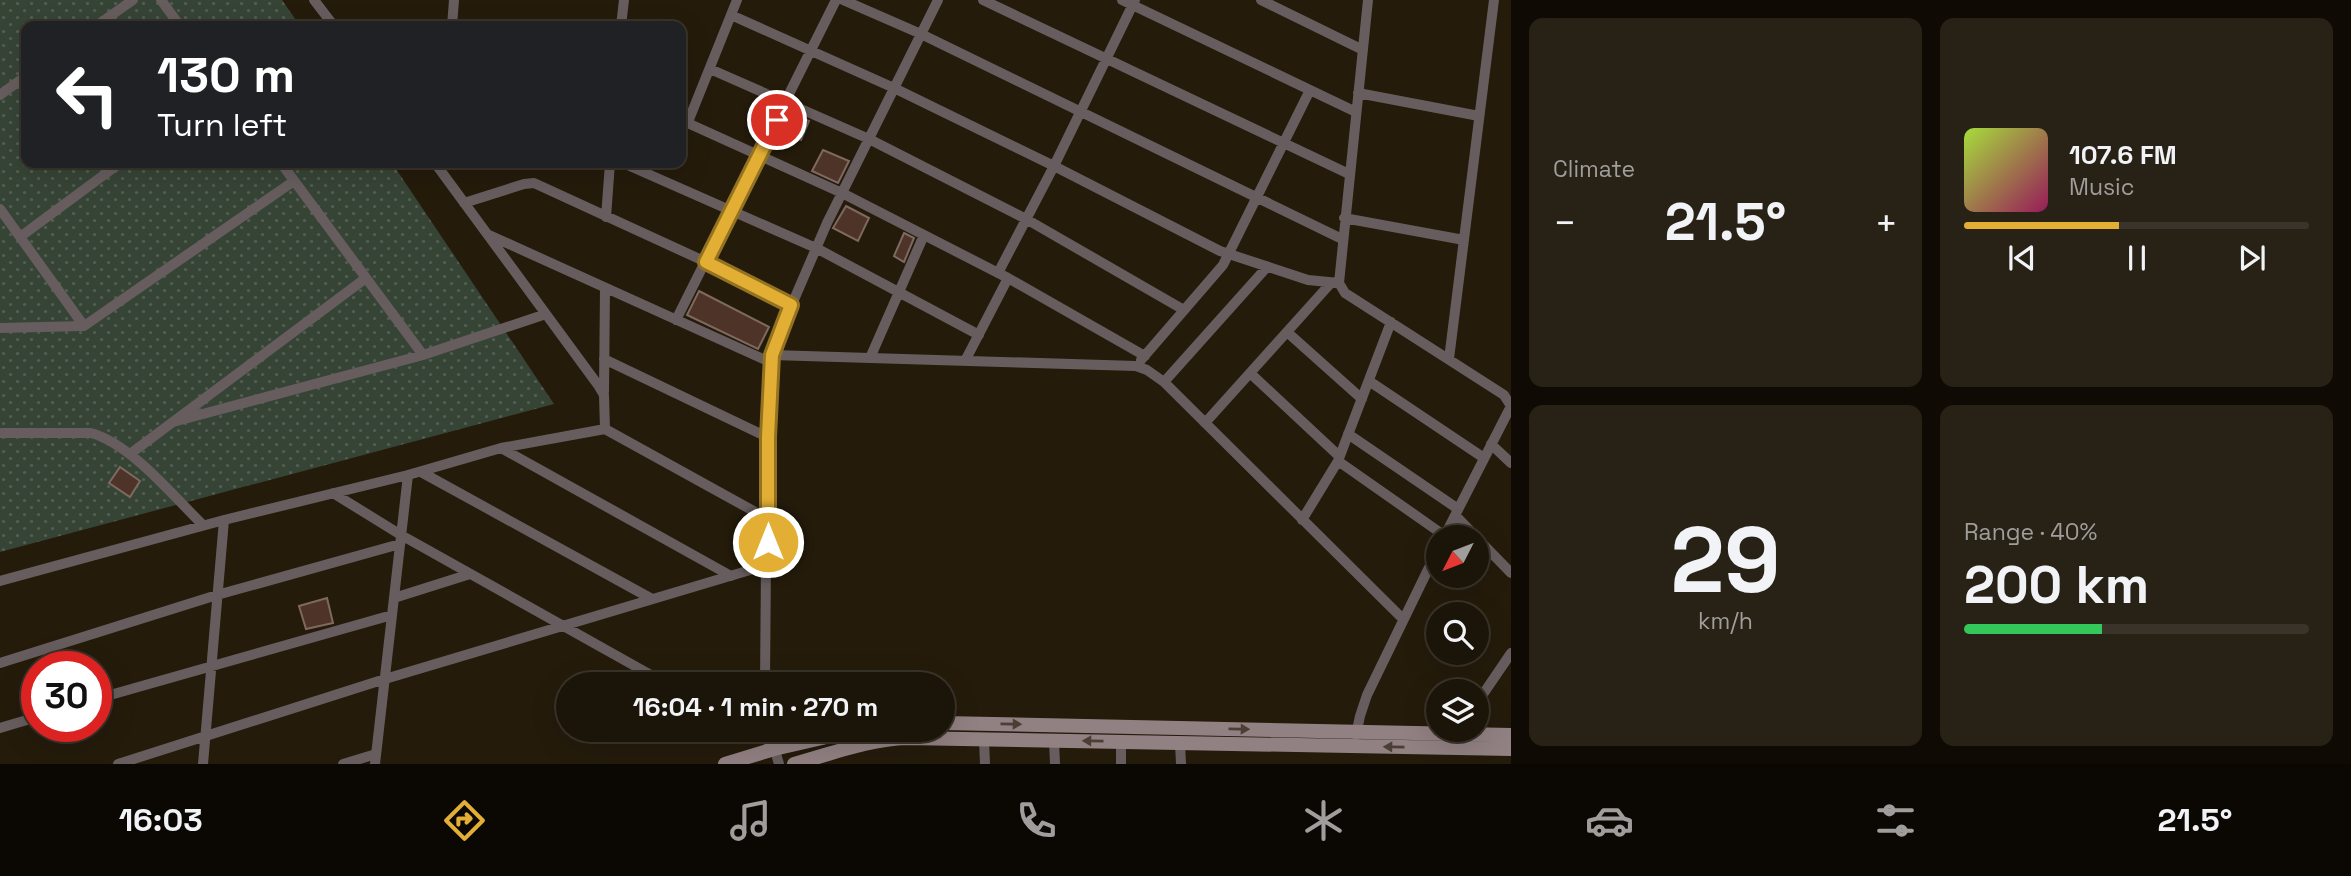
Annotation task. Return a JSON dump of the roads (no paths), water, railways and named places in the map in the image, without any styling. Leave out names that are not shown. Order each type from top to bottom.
[{"type":"street","points":[[103,21],[133,0]]},
{"type":"street","points":[[161,0],[176,21]]},
{"type":"street","points":[[314,0],[330,21]]},
{"type":"street","points":[[452,21],[454,0]]},
{"type":"street","points":[[622,21],[624,0]]},
{"type":"street","points":[[686,119],[710,69],[737,0]]},
{"type":"street","points":[[676,320],[836,0]]},
{"type":"street","points":[[843,0],[1080,110],[1342,239]]},
{"type":"street","points":[[765,672],[768,437],[772,359],[791,305],[816,248],[939,0]]},
{"type":"street","points":[[983,0],[1349,174]]},
{"type":"street","points":[[1122,0],[1134,2],[1356,112]]},
{"type":"street","points":[[1261,0],[1363,50]]},
{"type":"street","points":[[1205,423],[1334,284],[1342,239],[1368,0]]},
{"type":"street","points":[[1449,359],[1494,0]]},
{"type":"street","points":[[965,361],[979,335],[1026,219],[1134,2]]},
{"type":"street","points":[[731,15],[894,88],[1229,255],[1334,284],[1504,395],[1511,406],[1450,525]]},
{"type":"street","points":[[710,69],[869,139],[1026,219],[1184,310]]},
{"type":"street","points":[[0,94],[21,79]]},
{"type":"street","points":[[1136,366],[1217,273],[1229,255],[1310,90]]},
{"type":"street","points":[[1358,93],[1479,117]]},
{"type":"street","points":[[686,121],[842,193],[1003,275],[1145,356]]},
{"type":"street","points":[[20,237],[113,168]]},
{"type":"street","points":[[285,168],[423,355]]},
{"type":"street","points":[[439,168],[604,395]]},
{"type":"street","points":[[606,217],[610,168]]},
{"type":"street","points":[[635,168],[733,209],[816,248],[979,335]]},
{"type":"street","points":[[0,328],[84,327],[294,181]]},
{"type":"street","points":[[464,203],[534,183],[706,262],[791,305]]},
{"type":"street","points":[[0,209],[84,327]]},
{"type":"street","points":[[1344,218],[1464,240]]},
{"type":"street","points":[[488,235],[676,320],[772,359],[870,358],[1136,366],[1147,370],[1164,382],[1404,619]]},
{"type":"street","points":[[870,358],[924,235]]},
{"type":"street","points":[[1164,382],[1267,267]]},
{"type":"street","points":[[130,454],[366,278]]},
{"type":"street","points":[[605,429],[606,288]]},
{"type":"street","points":[[173,422],[423,355],[546,314]]},
{"type":"street","points":[[1302,520],[1349,434],[1391,323]]},
{"type":"street","points":[[1287,332],[1363,399]]},
{"type":"street","points":[[604,359],[768,437]]},
{"type":"street","points":[[1250,373],[1338,458],[1430,525]]},
{"type":"street","points":[[1369,381],[1483,458]]},
{"type":"street","points":[[0,581],[202,525],[421,472],[501,448],[605,429],[768,519]]},
{"type":"street","points":[[0,433],[91,433],[104,436],[130,454],[202,525]]},
{"type":"street","points":[[1349,434],[1457,512],[1467,525]]},
{"type":"street","points":[[1491,444],[1511,463]]},
{"type":"street","points":[[501,448],[731,576]]},
{"type":"street","points":[[421,472],[652,599]]},
{"type":"street","points":[[343,764],[376,759],[408,475]]},
{"type":"street","points":[[333,493],[400,540],[470,574],[645,672]]},
{"type":"street","points":[[203,764],[224,520]]},
{"type":"street","points":[[0,663],[400,540]]},
{"type":"street","points":[[1489,550],[1511,573]]},
{"type":"street","points":[[118,764],[767,565]]},
{"type":"street","points":[[394,598],[470,574]]},
{"type":"street","points":[[1354,746],[1363,704],[1426,574]]},
{"type":"street","points":[[112,694],[392,615]]},
{"type":"street","points":[[1489,685],[1511,653]]},
{"type":"street","points":[[0,728],[21,722]]},
{"type":"street","points":[[955,723],[1426,731]]},
{"type":"street","points":[[1489,734],[1511,735]]},
{"type":"street","points":[[794,764],[891,738],[1511,750]]},
{"type":"street","points":[[985,740],[985,764]]},
{"type":"street","points":[[1054,741],[1055,764]]},
{"type":"street","points":[[767,742],[773,746]]},
{"type":"street","points":[[772,742],[779,764]]},
{"type":"street","points":[[725,764],[773,746],[794,742]]},
{"type":"street","points":[[1121,742],[1121,764]]},
{"type":"street","points":[[1180,743],[1181,764]]}]
